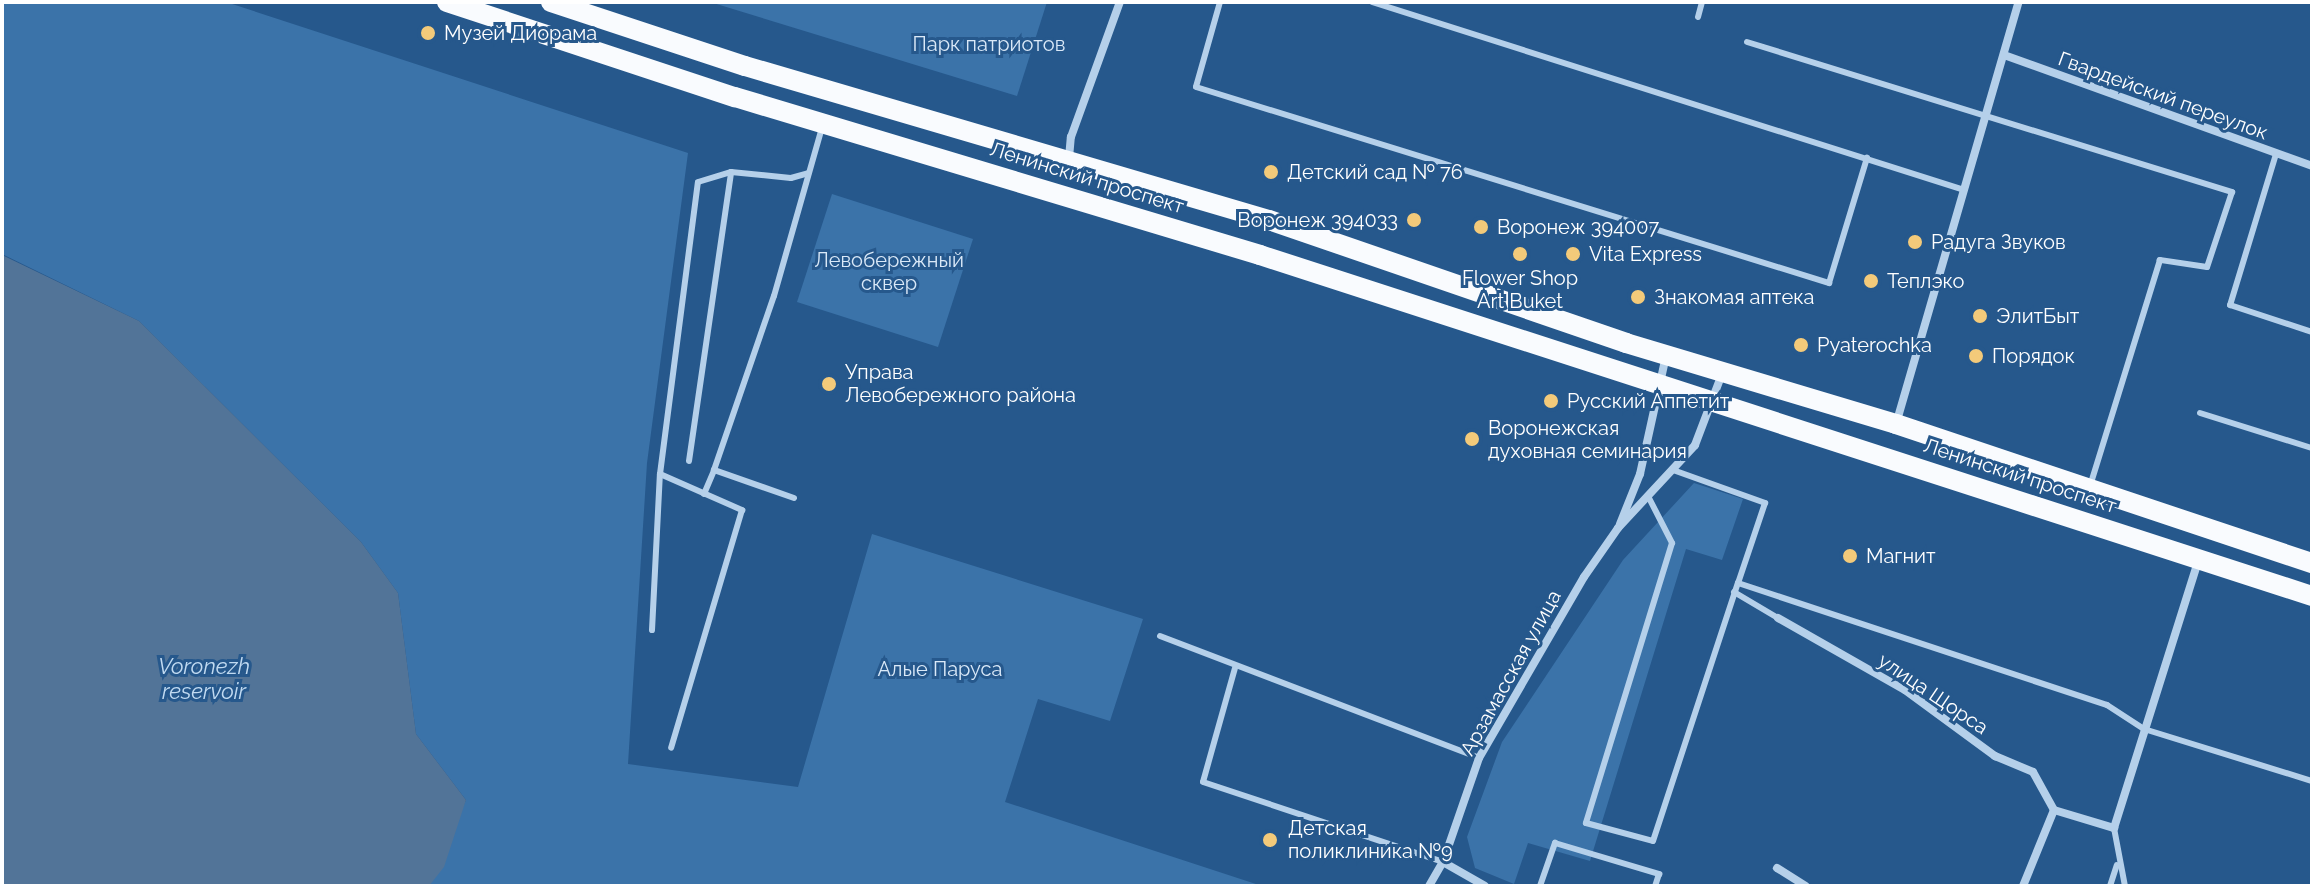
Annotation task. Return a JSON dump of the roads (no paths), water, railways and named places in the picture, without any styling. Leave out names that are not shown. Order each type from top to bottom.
[{"type":"main road","name":"Ленинский проспект","points":[[447,2],[823,124],[1260,255],[2312,596]]},
{"type":"main road","name":"Ленинский проспект","points":[[551,2],[1069,163],[1269,220],[1666,356],[1896,424],[2312,563]]},
{"type":"main road","points":[[823,124],[835,91]]},
{"type":"street","points":[[1069,163],[1071,137],[1120,2]]},
{"type":"street","points":[[1896,424],[2019,2]]},
{"type":"street","name":"Гвардейский переулок","points":[[2004,55],[2312,166]]},
{"type":"street","name":"Арзамасская улица","points":[[1429,886],[1443,862],[1479,758],[1618,528],[1642,466],[1657,385],[1666,356]]},
{"type":"street","points":[[1713,403],[1722,373]]},
{"type":"street","name":"Арзамасская улица","points":[[1618,528],[1695,445],[1713,403]]},
{"type":"street","points":[[2023,886],[2054,810],[2114,828],[2199,559]]},
{"type":"street","name":"улица Щорса","points":[[1778,618],[1905,690],[1995,756],[2033,772],[2054,810]]},
{"type":"street","points":[[1443,862],[1485,886]]},
{"type":"street","points":[[1777,868],[1806,886]]},
{"type":"lane","points":[[1220,2],[1196,87],[1829,283],[1867,158]]},
{"type":"lane","points":[[1372,2],[1964,190]]},
{"type":"lane","points":[[1698,17],[1702,2]]},
{"type":"lane","points":[[1747,42],[2232,192],[2207,267],[2160,260],[2089,489]]},
{"type":"lane","points":[[704,494],[774,296],[823,124]]},
{"type":"lane","points":[[2276,154],[2230,305],[2312,332]]},
{"type":"lane","points":[[652,630],[660,474],[698,182],[731,172],[791,178],[808,173]]},
{"type":"lane","points":[[689,461],[731,172]]},
{"type":"lane","points":[[2200,413],[2312,448]]},
{"type":"lane","points":[[714,470],[794,498]]},
{"type":"lane","points":[[1648,496],[1672,543],[1586,823],[1653,841],[1765,503],[1673,470]]},
{"type":"lane","points":[[660,474],[742,510],[671,748]]},
{"type":"lane","points":[[1738,583],[2107,705],[2144,729],[2312,781]]},
{"type":"lane","points":[[1734,592],[1778,618]]},
{"type":"lane","points":[[1160,636],[1235,668],[1479,758]]},
{"type":"lane","points":[[1235,668],[1203,782],[1443,862]]},
{"type":"lane","points":[[2114,828],[2117,865],[2125,886]]},
{"type":"lane","points":[[1540,886],[1555,843],[1659,874],[1655,886]]},
{"type":"lane","points":[[2110,886],[2117,865]]},
{"type":"water","name":"Voronezh reservoir","points":[[2,255],[139,321],[361,542],[398,593],[416,734],[466,800],[444,867],[429,886],[2,886]]},
{"type":"place","name":"Музей Диорама","points":[[428,33]]},
{"type":"place","name":"Детский сад № 76","points":[[1271,172]]},
{"type":"place","name":"Воронеж 394033","points":[[1414,220]]},
{"type":"place","name":"Воронеж 394007","points":[[1481,227]]},
{"type":"place","name":"Радуга Звуков","points":[[1915,242]]},
{"type":"place","name":"Flower Shop Art Buket","points":[[1520,254]]},
{"type":"place","name":"Vita Express","points":[[1573,254]]},
{"type":"place","name":"Теплэко","points":[[1871,281]]},
{"type":"place","name":"Знакомая аптека","points":[[1638,297]]},
{"type":"place","name":"ЭлитБыт","points":[[1980,316]]},
{"type":"place","name":"Pyaterochka","points":[[1801,345]]},
{"type":"place","name":"Порядок","points":[[1976,356]]},
{"type":"place","name":"Управа Левобережного района","points":[[829,384]]},
{"type":"place","name":"Русский Аппетит","points":[[1551,401]]},
{"type":"place","name":"Воронежская духовная семинария","points":[[1472,439]]},
{"type":"place","name":"Магнит","points":[[1850,556]]},
{"type":"place","name":"Детская поликлиника №9","points":[[1270,840]]},
{"type":"park label","name":"Парк патриотов","points":[[989,44]]},
{"type":"park label","name":"Левобережный сквер","points":[[889,272]]},
{"type":"park label","name":"Алые Паруса","points":[[940,669]]}]
